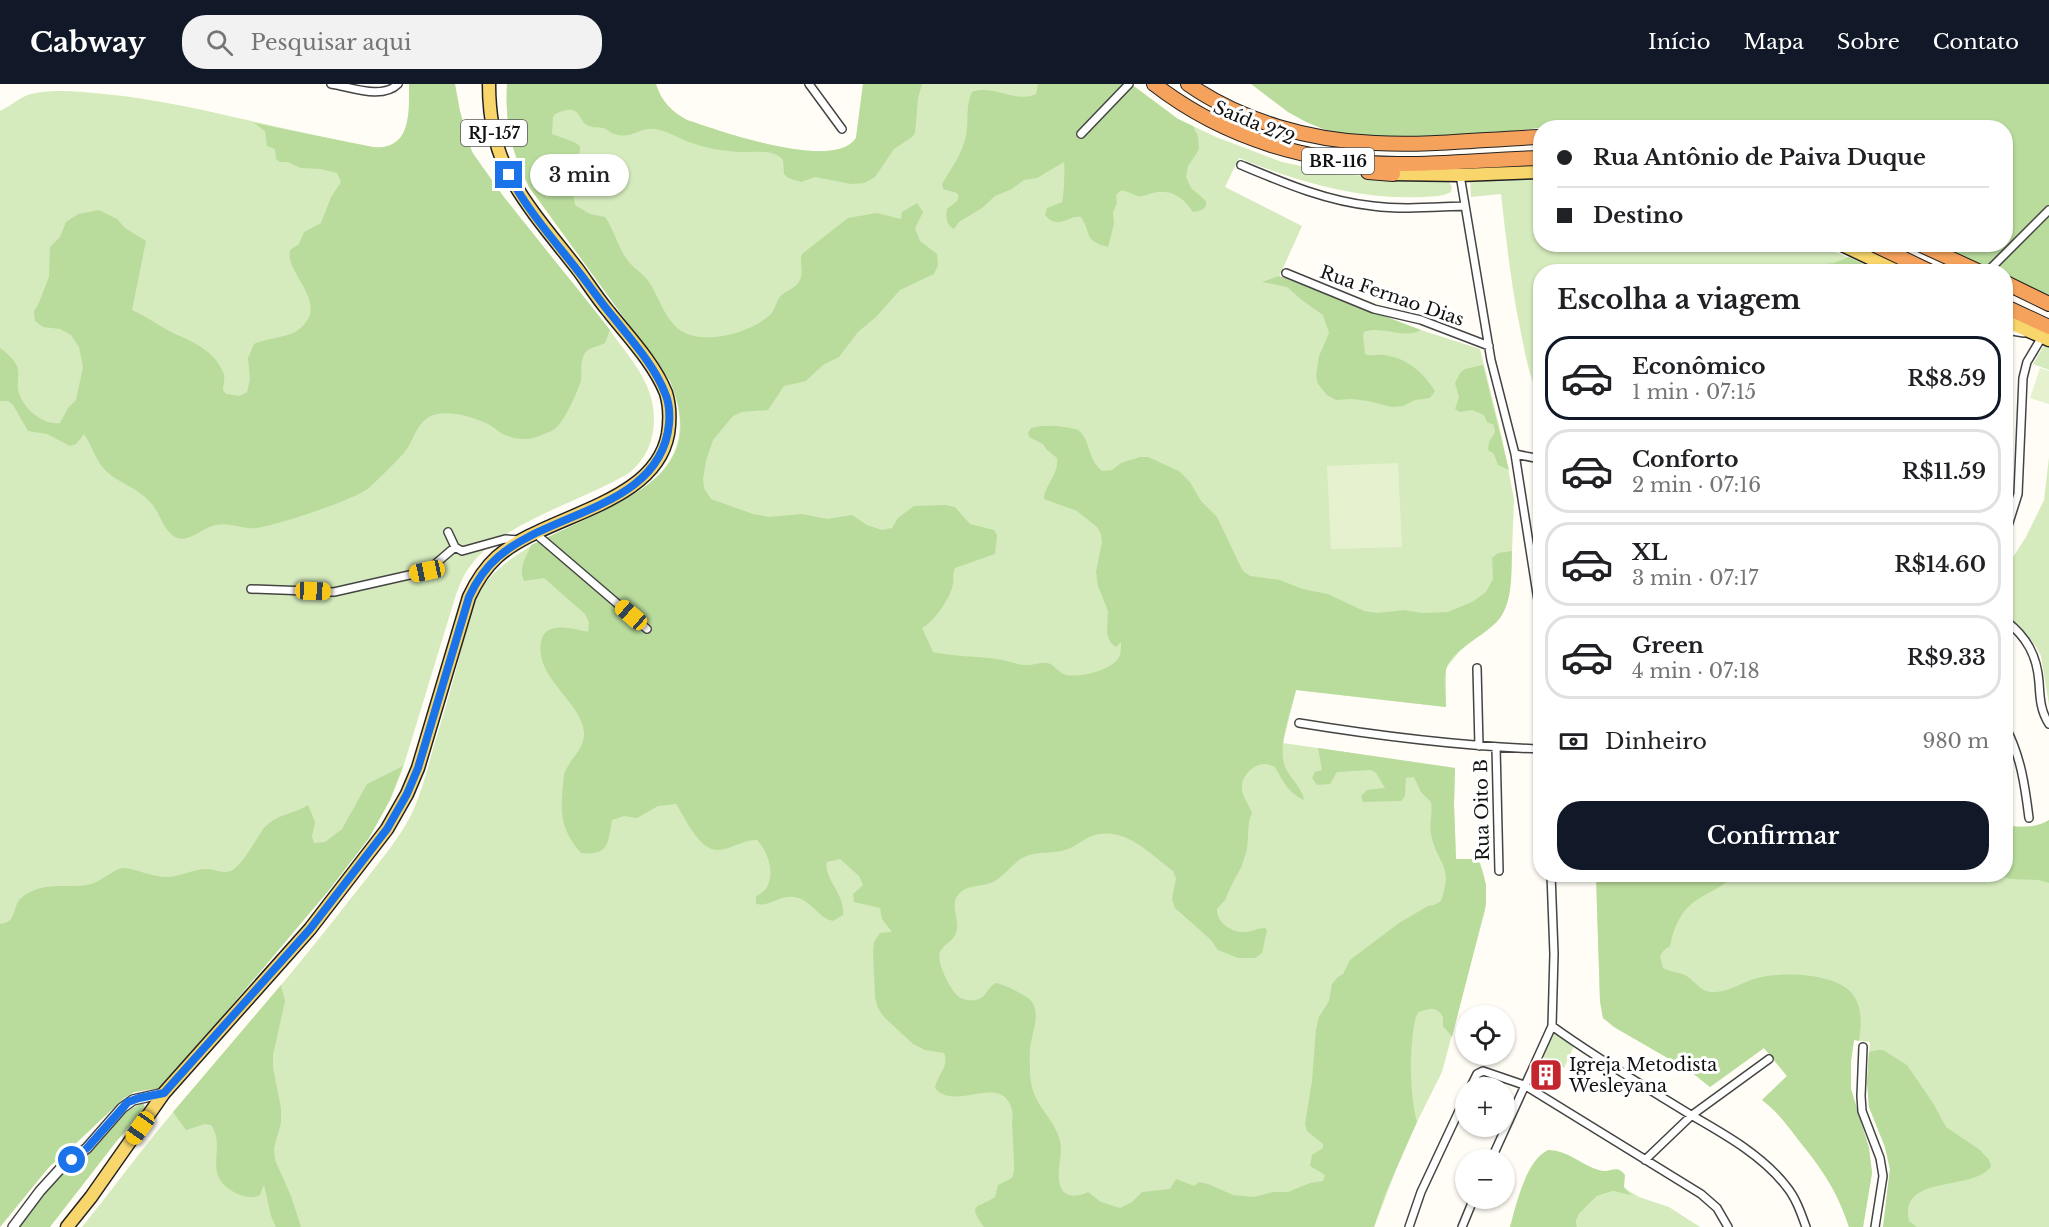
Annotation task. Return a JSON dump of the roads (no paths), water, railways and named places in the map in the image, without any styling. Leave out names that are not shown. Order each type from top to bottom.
[{"type":"highway","name":"Saída 272","points":[[1146,84],[1175,105],[1206,123],[1269,152],[1316,165],[1393,174]]},
{"type":"highway","name":"BR-116","points":[[1154,84],[1192,111],[1217,124],[1262,143],[1317,157],[1402,165],[1533,158]]},
{"type":"highway","name":"BR-116","points":[[1188,84],[1221,103],[1268,123],[1315,136],[1354,142],[1444,142],[1533,136]]},
{"type":"highway","points":[[1890,252],[1914,264]]},
{"type":"highway","points":[[1937,252],[1963,264]]},
{"type":"highway","points":[[2013,286],[2049,304]]},
{"type":"highway","points":[[2013,312],[2044,334]]},
{"type":"main road","name":"RJ-157","points":[[67,1227],[92,1197],[164,1093],[310,929],[387,829],[407,794],[418,768],[469,597],[482,574],[498,557],[524,540],[617,494],[645,476],[653,468],[664,446],[668,433],[669,407],[666,394],[654,372],[546,231],[511,179],[495,136],[490,113],[489,84]]},
{"type":"main road","points":[[1393,174],[1461,175],[1533,172]]},
{"type":"main road","points":[[1857,252],[1882,264]]},
{"type":"main road","points":[[2013,323],[2044,334]]},
{"type":"street","points":[[331,84],[378,92],[391,89],[398,84]]},
{"type":"street","points":[[809,84],[842,129]]},
{"type":"street","points":[[1082,134],[1129,84]]},
{"type":"street","points":[[1241,165],[1302,190],[1373,207],[1465,206]]},
{"type":"street","points":[[1461,175],[1489,346],[1515,454],[1533,568]]},
{"type":"street","points":[[2013,246],[2049,210]]},
{"type":"street","points":[[1995,264],[2007,252]]},
{"type":"street","name":"Rua Fernao Dias","points":[[1286,273],[1374,309],[1421,320],[1489,346]]},
{"type":"street","points":[[2013,331],[2044,334],[2027,363],[2023,378],[2018,494],[2013,510]]},
{"type":"street","points":[[1515,454],[1533,458]]},
{"type":"street","points":[[448,532],[455,547],[462,551],[505,539],[524,540]]},
{"type":"street","points":[[536,534],[647,629]]},
{"type":"street","points":[[251,589],[334,592],[427,571],[455,547]]},
{"type":"street","points":[[2013,628],[2025,640],[2036,659],[2041,705],[2049,723]]},
{"type":"street","points":[[1477,668],[1479,746]]},
{"type":"street","points":[[1299,723],[1400,739],[1533,749]]},
{"type":"street","points":[[2013,743],[2020,764],[2029,818]]},
{"type":"street","name":"Rua Oito B","points":[[1496,747],[1499,871]]},
{"type":"street","points":[[1496,1149],[1552,1026],[1554,954],[1551,882]]},
{"type":"street","points":[[1552,1026],[1578,1045],[1722,1132],[1749,1153],[1785,1184],[1797,1204],[1806,1227]]},
{"type":"street","points":[[1863,1047],[1862,1111],[1883,1168],[1875,1227]]},
{"type":"street","points":[[1645,1160],[1692,1115],[1768,1059]]},
{"type":"street","points":[[1476,1077],[1483,1071],[1501,1077]]},
{"type":"street","points":[[1515,1082],[1524,1085],[1708,1200],[1717,1208],[1728,1227]]},
{"type":"street","points":[[13,1227],[60,1169],[87,1148],[128,1102],[164,1093]]},
{"type":"street","points":[[1408,1227],[1421,1192],[1455,1119]]},
{"type":"street","points":[[1462,1227],[1469,1209]]},
{"type":"place","name":"Igreja Metodista Wesleyana","points":[[1546,1075]]}]
